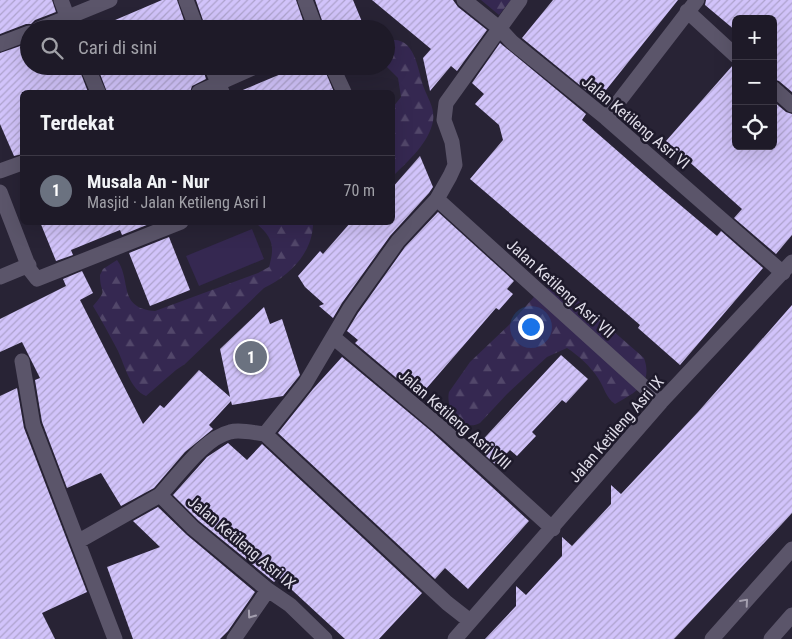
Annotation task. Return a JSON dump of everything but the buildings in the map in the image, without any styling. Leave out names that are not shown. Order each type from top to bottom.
[{"type":"street","points":[[61,0],[69,20]]},
{"type":"street","points":[[75,20],[110,0]]},
{"type":"street","points":[[186,0],[194,20]]},
{"type":"street","points":[[305,0],[313,20]]},
{"type":"street","name":"Jalan Ketileng Asri VI","points":[[464,0],[499,28],[512,42],[788,268]]},
{"type":"street","points":[[265,434],[305,384],[350,308],[398,241],[437,199],[455,165],[452,142],[444,120],[446,102],[520,0]]},
{"type":"street","points":[[606,118],[692,6],[732,51]]},
{"type":"street","points":[[0,44],[20,36]]},
{"type":"street","points":[[91,75],[97,90]]},
{"type":"street","points":[[215,75],[220,88],[242,75]]},
{"type":"street","points":[[336,75],[343,90]]},
{"type":"street","points":[[777,92],[792,105]]},
{"type":"street","points":[[0,171],[20,164]]},
{"type":"street","points":[[0,192],[32,274],[37,279],[157,227]]},
{"type":"street","name":"Jalan Ketileng Asri VII","points":[[437,199],[661,402]]},
{"type":"street","points":[[0,278],[29,265]]},
{"type":"street","name":"Jalan Ketileng Asri IX","points":[[455,639],[661,402],[788,268]]},
{"type":"street","name":"Jalan Ketileng Asri VIII","points":[[333,337],[445,431],[553,528]]},
{"type":"street","points":[[22,361],[33,425],[115,639]]},
{"type":"street","points":[[79,541],[160,495],[196,455],[221,435],[230,432],[265,434],[447,603],[470,621]]},
{"type":"street","name":"Jalan Ketileng Asri IX","points":[[160,495],[193,528],[268,590],[290,605],[325,639]]},
{"type":"street","points":[[712,639],[792,549]]},
{"type":"street","points":[[234,639],[268,590]]},
{"type":"street","points":[[771,639],[792,615]]},
{"type":"green space","points":[[481,0],[511,0],[499,15]]},
{"type":"green space","points":[[395,40],[401,41],[407,45],[415,58],[431,104],[433,121],[423,144],[395,174],[395,104],[401,97],[398,78],[395,75]]},
{"type":"green space","points":[[258,225],[313,225],[309,244],[304,254],[290,270],[264,288],[185,364],[146,396],[140,393],[132,383],[118,351],[93,306],[102,293],[100,275],[103,269],[117,260],[124,276],[130,299],[135,305],[143,309],[155,311],[258,273],[269,267],[272,248],[266,233]]},
{"type":"green space","points":[[252,229],[264,259],[199,286],[186,256]]},
{"type":"green space","points":[[541,289],[563,290],[573,296],[644,358],[646,374],[641,386],[615,404],[609,399],[591,369],[567,348],[547,357],[507,394],[480,423],[467,425],[461,422],[452,412],[448,399],[449,392],[470,362],[511,323]]},
{"type":"place","name":"Musala An - Nur","points":[[251,357]]}]
